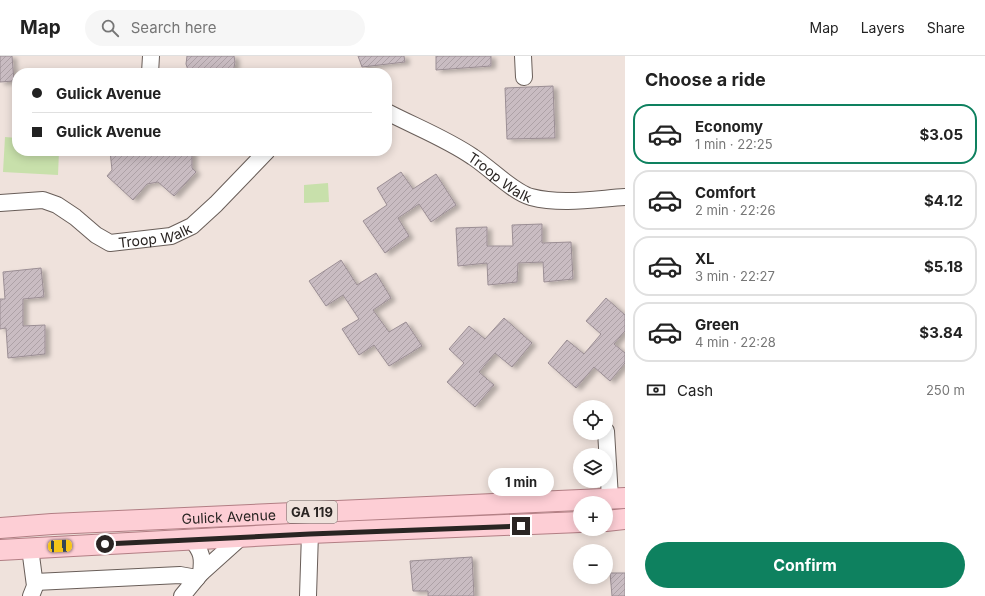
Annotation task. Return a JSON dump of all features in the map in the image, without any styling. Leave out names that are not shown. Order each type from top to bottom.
[{"type":"main road","name":"Gulick Avenue","points":[[0,528],[52,524],[617,498]]},
{"type":"main road","points":[[613,520],[625,519]]},
{"type":"main road","name":"Gulick Avenue","points":[[0,550],[573,522]]},
{"type":"street","points":[[150,68],[151,56]]},
{"type":"street","points":[[523,56],[524,78]]},
{"type":"street","name":"Troop Walk","points":[[392,115],[468,154],[529,196],[548,201],[625,197]]},
{"type":"street","name":"Troop Walk","points":[[0,203],[43,200],[57,205],[110,243],[171,236],[192,226],[216,204],[262,156]]},
{"type":"street","points":[[607,440],[617,498]]},
{"type":"street","points":[[307,595],[310,534]]},
{"type":"street","points":[[182,596],[199,576],[240,538]]},
{"type":"street","points":[[192,540],[200,550],[203,559],[199,576]]},
{"type":"street","points":[[30,548],[35,591],[180,575],[199,576]]},
{"type":"green space","points":[[5,137],[12,138],[12,156],[59,156],[58,175],[3,172]]},
{"type":"green space","points":[[328,183],[329,202],[304,203],[304,185]]},
{"type":"building","points":[[0,56],[12,56],[12,81],[0,82]]},
{"type":"building","points":[[187,56],[234,56],[235,62],[234,68],[187,68],[186,64]]},
{"type":"building","points":[[358,56],[404,56],[405,62],[362,67]]},
{"type":"building","points":[[436,56],[491,56],[491,66],[436,70]]},
{"type":"building","points":[[553,86],[555,138],[507,139],[505,88]]},
{"type":"building","points":[[111,156],[192,156],[192,168],[196,172],[174,196],[158,182],[147,184],[133,200],[107,176],[112,170]]},
{"type":"building","points":[[401,172],[413,189],[436,174],[456,205],[431,222],[419,204],[398,218],[409,236],[385,253],[363,221],[387,205],[377,188]]},
{"type":"building","points":[[542,224],[542,243],[571,242],[573,279],[544,282],[543,262],[518,263],[517,282],[488,285],[487,263],[458,266],[456,228],[487,227],[487,246],[513,246],[512,225]]},
{"type":"building","points":[[341,260],[357,285],[376,273],[391,298],[373,310],[389,332],[406,322],[422,346],[389,366],[374,345],[359,355],[342,329],[359,319],[343,295],[326,306],[309,281]]},
{"type":"building","points":[[41,268],[44,297],[23,299],[23,326],[45,325],[45,354],[8,358],[6,328],[0,329],[0,299],[5,299],[3,272]]},
{"type":"building","points":[[606,298],[625,315],[625,331],[614,344],[625,353],[625,363],[610,381],[594,367],[576,388],[548,363],[567,340],[584,354],[601,334],[586,321]]},
{"type":"building","points":[[504,318],[532,343],[512,367],[495,353],[479,372],[494,385],[475,407],[447,382],[464,363],[449,349],[469,326],[485,339]]},
{"type":"building","points":[[472,557],[474,596],[428,596],[428,591],[413,591],[410,561]]},
{"type":"building","points":[[613,573],[625,573],[625,596],[612,596],[611,584],[613,584]]},
{"type":"route","points":[[105,544],[521,526]]}]
